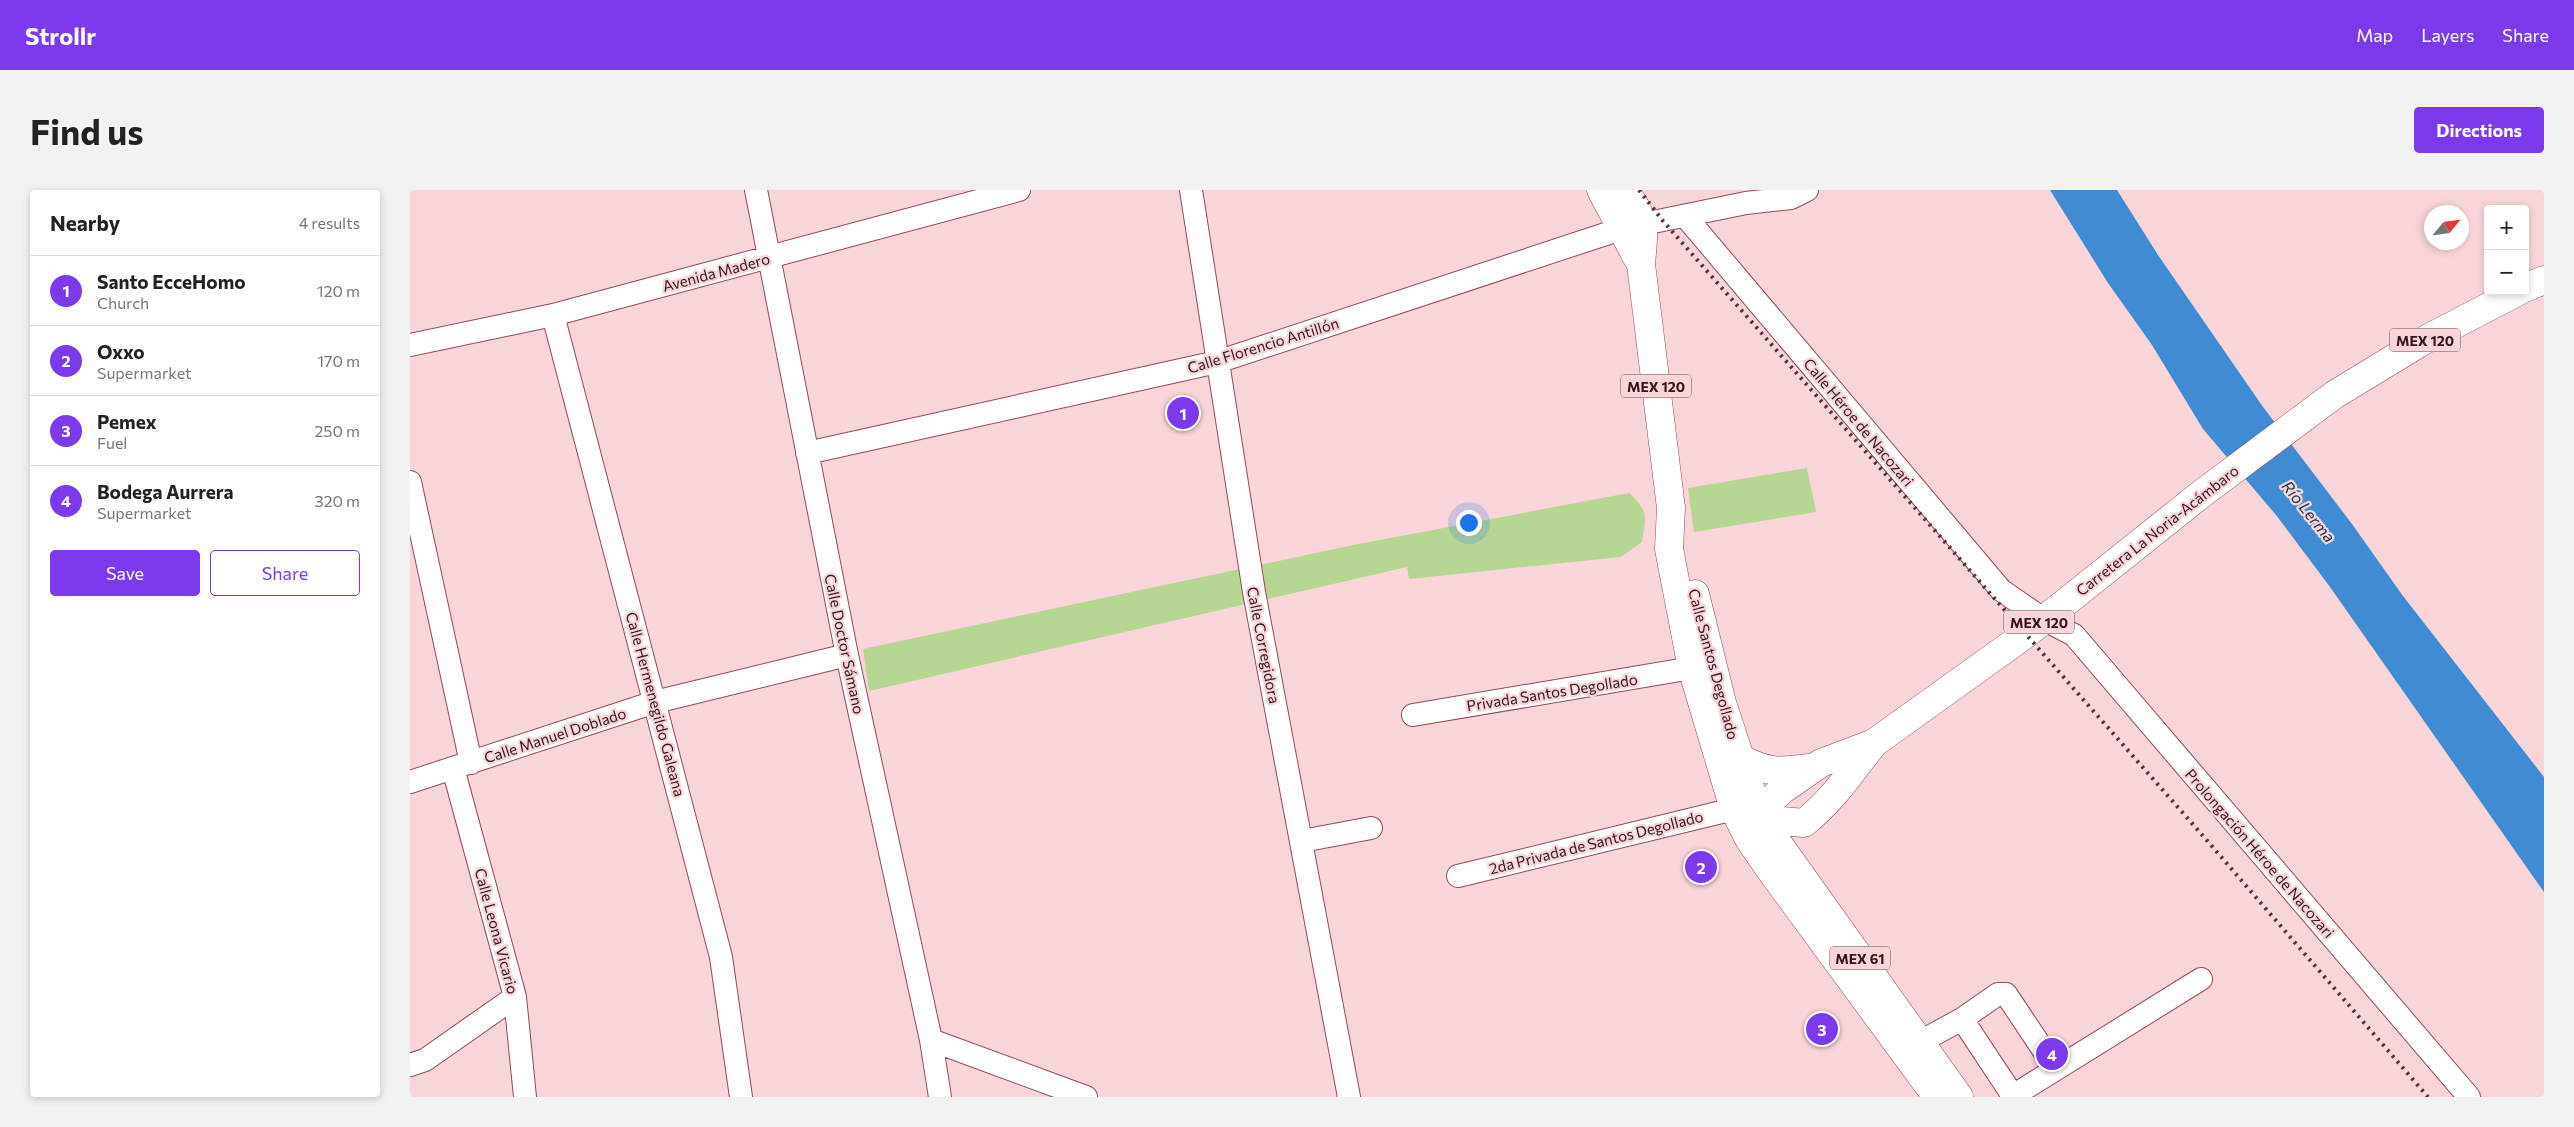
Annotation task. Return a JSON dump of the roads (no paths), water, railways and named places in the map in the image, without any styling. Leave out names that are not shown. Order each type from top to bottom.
[{"type":"main road","points":[[1601,190],[1634,227],[1640,213],[1624,190]]},
{"type":"main road","name":"Calle Santos Degollado","points":[[1634,227],[1641,264],[1671,508],[1669,549],[1692,668],[1746,821]]},
{"type":"main road","points":[[2529,286],[2544,280]]},
{"type":"main road","name":"Carretera La Noria-Acámbaro","points":[[1746,821],[1812,768],[1874,742],[2026,634],[2200,495],[2334,395],[2422,342],[2511,295]]},
{"type":"main road","name":"Calle Santos Degollado","points":[[1671,508],[1684,546],[1722,703],[1739,758],[1746,821]]},
{"type":"main road","name":"MEX 120","points":[[1804,823],[1835,794],[1874,742]]},
{"type":"main road","name":"MEX 120","points":[[1739,758],[1756,767],[1774,772],[1812,768]]},
{"type":"main road","points":[[1746,821],[1804,823],[1793,847],[1793,864]]},
{"type":"main road","name":"MEX 61","points":[[1746,821],[1793,864],[1959,1097]]},
{"type":"main road","name":"MEX 61","points":[[1746,821],[1937,1097]]},
{"type":"street","name":"Calle Doctor Sámano","points":[[756,190],[847,656],[931,1040],[940,1097]]},
{"type":"street","name":"Avenida Madero","points":[[410,344],[553,315],[1019,190]]},
{"type":"street","name":"Calle Corregidora","points":[[1191,190],[1254,592],[1350,1097]]},
{"type":"street","name":"Calle Florencio Antillón","points":[[807,453],[1218,362],[1634,227],[1685,216],[1747,197],[1791,198],[1807,190]]},
{"type":"street","name":"Calle Héroe de Nacozari","points":[[1685,216],[2002,590],[2043,619]]},
{"type":"street","name":"Calle Hermenegildo Galeana","points":[[553,315],[721,957],[741,1097]]},
{"type":"street","name":"Calle Leona Vicario","points":[[410,482],[462,766],[515,996],[525,1097]]},
{"type":"street","name":"Prolongación Héroe de Nacozari","points":[[2043,619],[2074,635],[2469,1097]]},
{"type":"street","name":"Calle Manuel Doblado","points":[[410,782],[655,702],[847,656]]},
{"type":"street","name":"Privada Santos Degollado","points":[[1413,715],[1692,668]]},
{"type":"street","name":"2da Privada de Santos Degollado","points":[[1458,876],[1746,821]]},
{"type":"street","points":[[1302,841],[1371,828]]},
{"type":"street","points":[[1962,1019],[2012,1096],[2202,979]]},
{"type":"street","points":[[1920,1042],[1962,1019],[1998,994],[2006,994],[2056,1069]]},
{"type":"street","points":[[410,1065],[425,1060],[515,996]]},
{"type":"street","points":[[931,1040],[1086,1097]]},
{"type":"water","name":"Río Lerma","points":[[2050,190],[2117,190],[2158,255],[2263,407],[2352,524],[2403,596],[2544,777],[2544,892],[2330,587],[2276,515],[2203,429],[2152,345],[2108,283]]},
{"type":"railway","points":[[1639,190],[1663,221],[2204,837],[2428,1097]]},
{"type":"place","name":"Santo EcceHomo","points":[[1183,413]]},
{"type":"place","name":"Oxxo","points":[[1701,867]]},
{"type":"place","name":"Pemex","points":[[1822,1029]]},
{"type":"place","name":"Bodega Aurrera","points":[[2052,1054]]}]
